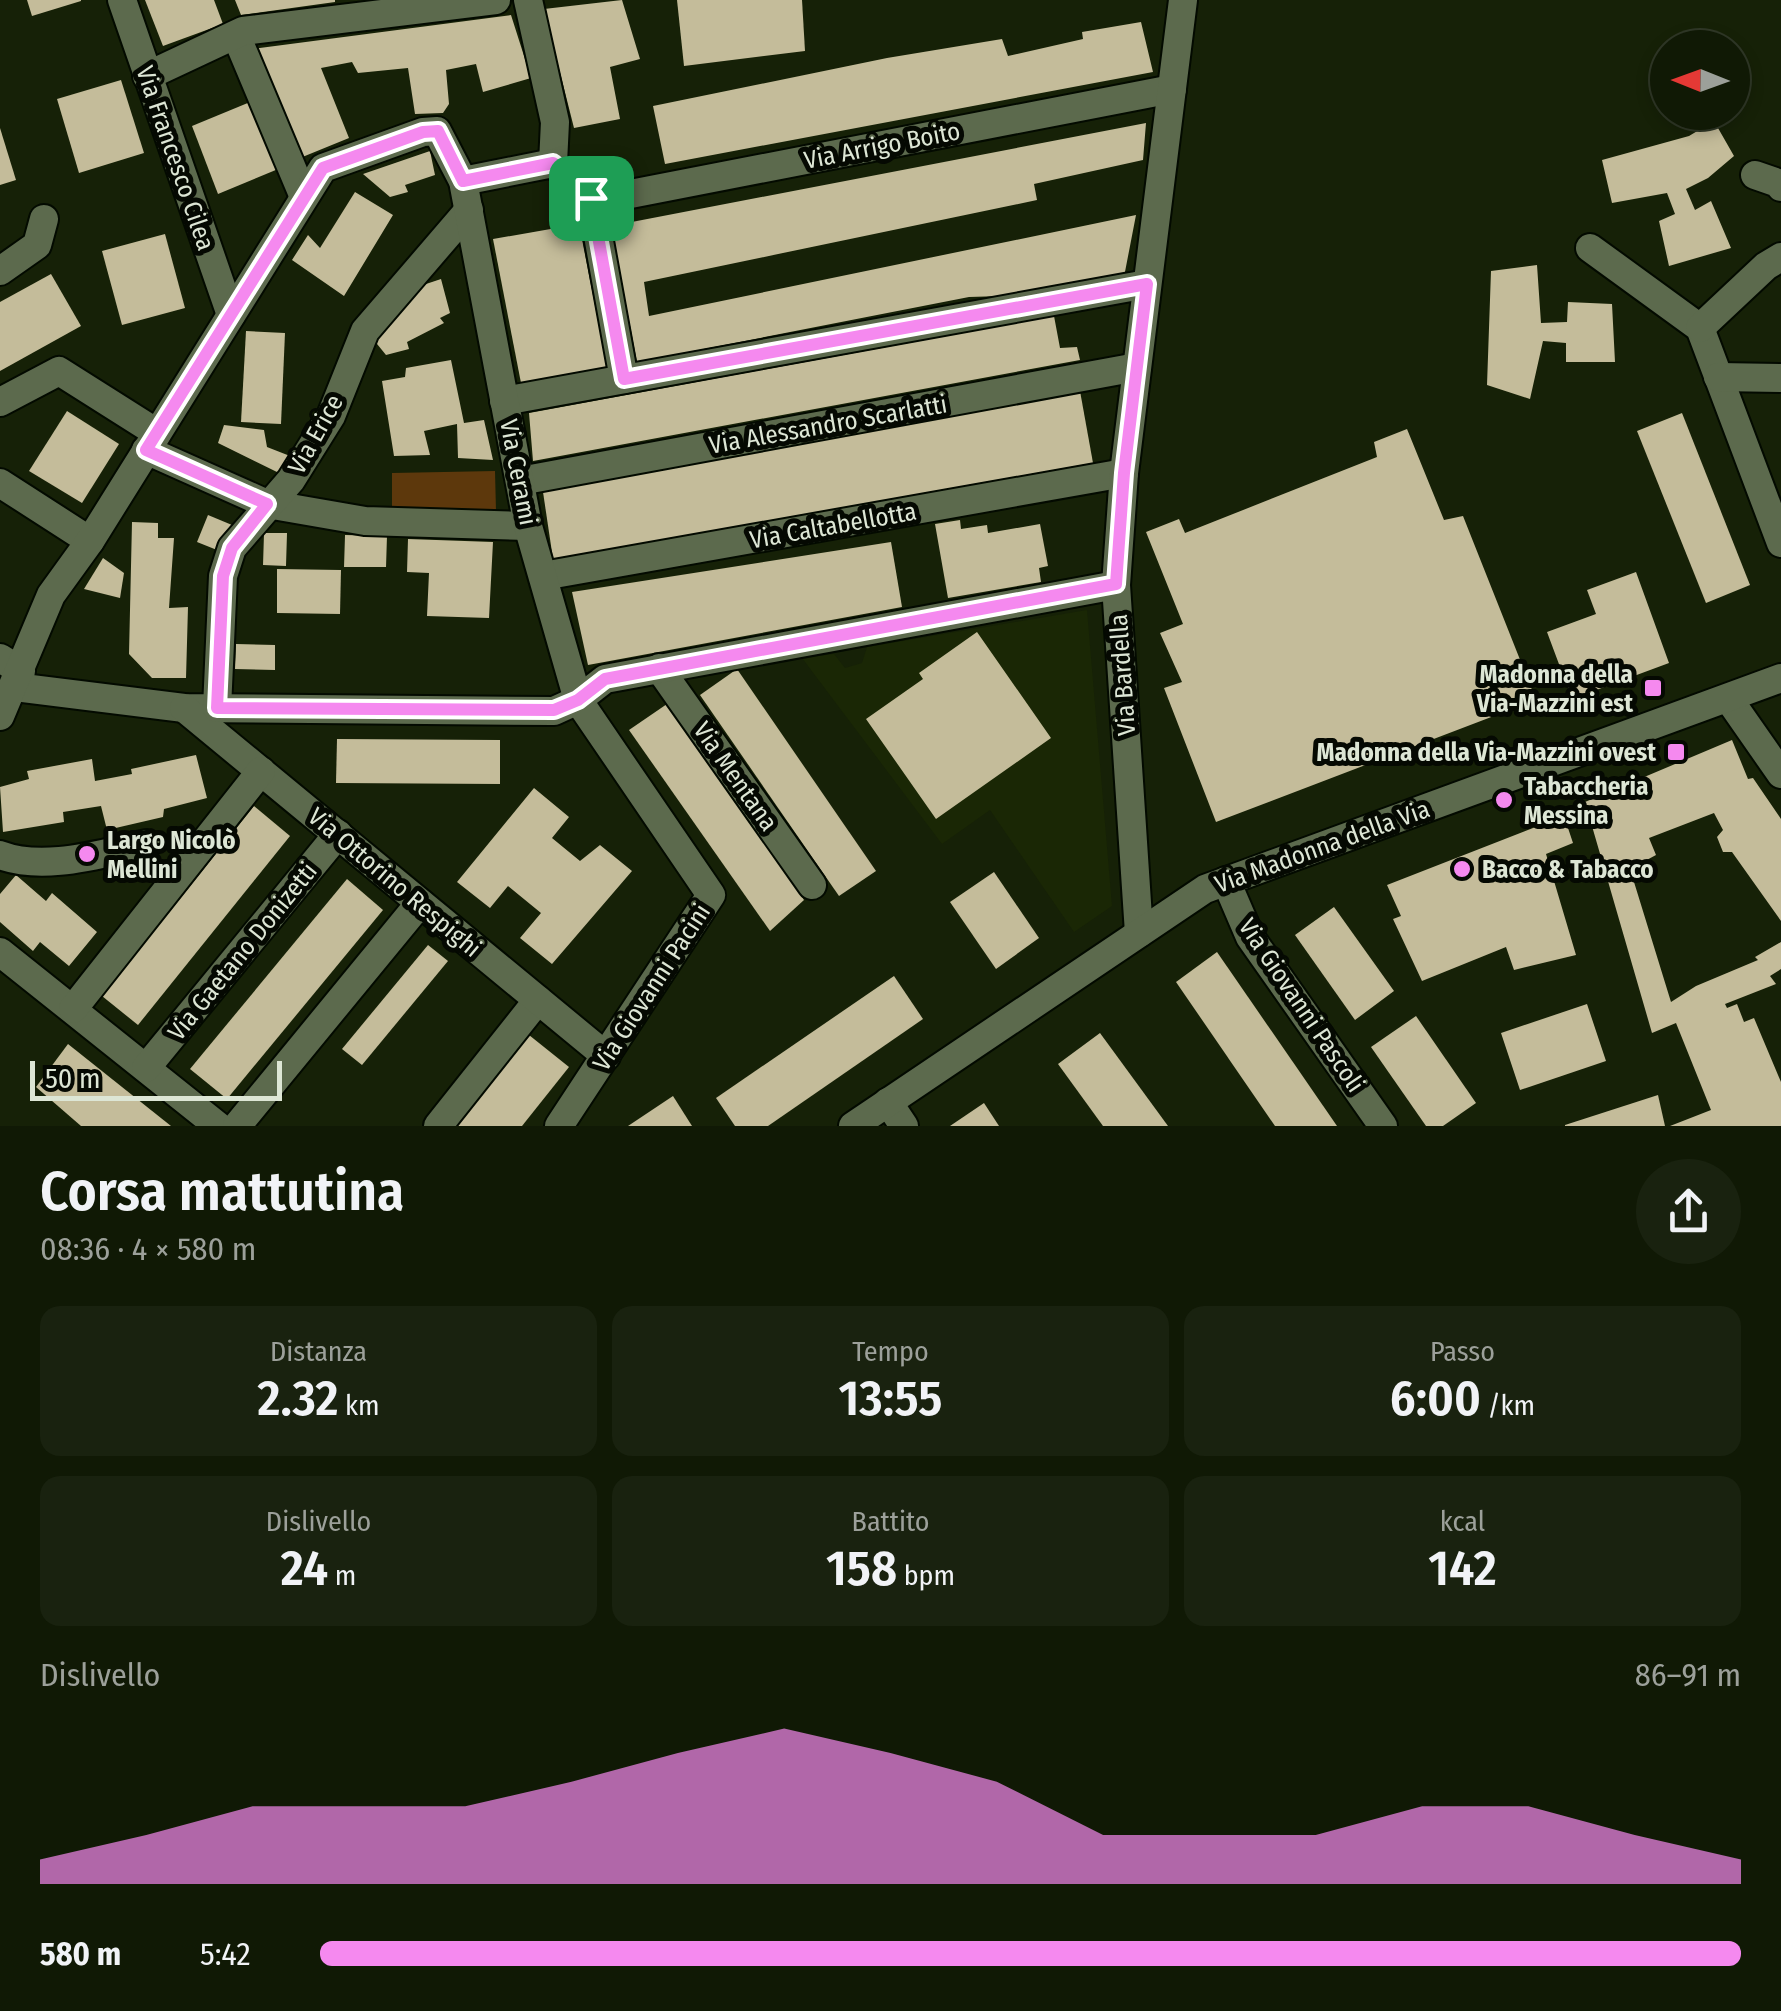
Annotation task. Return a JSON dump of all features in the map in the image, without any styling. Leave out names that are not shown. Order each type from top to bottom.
[{"type":"street","name":"Via Francesco Cilea","points":[[122,0],[232,315]]},
{"type":"street","points":[[146,76],[243,32],[496,0]]},
{"type":"street","points":[[528,0],[555,122],[553,163]]},
{"type":"street","name":"Via Bardella","points":[[1139,933],[1116,584],[1124,473],[1183,0]]},
{"type":"street","points":[[0,716],[12,672],[51,595],[90,541],[304,197],[236,35]]},
{"type":"street","name":"Via Arrigo Boito","points":[[591,198],[615,198],[1172,89]]},
{"type":"street","name":"Via Cerami","points":[[304,197],[323,168],[423,132],[438,131],[463,181],[468,210],[461,237],[504,400],[528,526],[578,700]]},
{"type":"street","points":[[553,163],[591,198],[624,379]]},
{"type":"street","points":[[463,181],[553,163]]},
{"type":"street","points":[[1755,175],[1781,187]]},
{"type":"street","points":[[0,271],[37,245],[44,219]]},
{"type":"street","name":"Via Erice","points":[[217,708],[223,576],[232,548],[291,480],[330,416],[365,330],[461,237]]},
{"type":"street","points":[[1590,248],[1700,328],[1718,377],[1771,490],[1781,543]]},
{"type":"street","points":[[1700,328],[1766,266],[1781,257]]},
{"type":"street","points":[[504,400],[1147,284]]},
{"type":"street","name":"Via Alessandro Scarlatti","points":[[520,480],[1137,367]]},
{"type":"street","points":[[0,402],[59,371],[152,441],[267,504],[365,521],[528,526]]},
{"type":"street","points":[[1718,377],[1781,378]]},
{"type":"street","name":"Via Caltabellotta","points":[[543,576],[1124,473]]},
{"type":"street","points":[[0,483],[90,541]]},
{"type":"street","points":[[12,672],[184,708],[554,710],[578,700],[605,679],[1116,584]]},
{"type":"street","name":"Via Mentana","points":[[659,668],[812,885]]},
{"type":"street","name":"Via Madonna della Via","points":[[853,1126],[1205,889],[1781,678]]},
{"type":"street","points":[[1728,698],[1781,774]]},
{"type":"street","name":"Via Giovanni Pacini","points":[[559,1126],[712,895],[578,700]]},
{"type":"street","name":"Via Ottorino Respighi","points":[[184,708],[606,1056]]},
{"type":"street","points":[[72,1009],[261,771]]},
{"type":"street","name":"Via Gaetano Donizetti","points":[[146,1068],[338,834]]},
{"type":"street","points":[[0,855],[35,860],[75,859],[147,844]]},
{"type":"street","name":"Via Giovanni Pascoli","points":[[1226,881],[1250,937],[1383,1126]]},
{"type":"street","points":[[237,1126],[420,902]]},
{"type":"street","points":[[0,952],[218,1126]]},
{"type":"street","points":[[438,1126],[538,1000]]},
{"type":"street","points":[[888,1102],[904,1126]]},
{"type":"shaded area","points":[[495,471],[496,511],[392,511],[392,473]]},
{"type":"shaded area","points":[[1087,610],[1112,906],[1074,932],[990,810],[942,844],[802,658],[834,654],[845,668],[862,663],[867,647]]},
{"type":"building","points":[[27,0],[81,0],[81,1],[32,16]]},
{"type":"building","points":[[145,0],[214,0],[223,24],[163,46]]},
{"type":"building","points":[[235,0],[335,0],[335,2],[241,15]]},
{"type":"building","points":[[622,0],[640,59],[610,67],[620,119],[574,128],[544,9]]},
{"type":"building","points":[[677,0],[802,0],[805,51],[684,66]]},
{"type":"building","points":[[511,15],[531,78],[483,92],[476,64],[446,70],[449,104],[443,113],[415,114],[408,68],[358,73],[352,62],[321,68],[349,138],[300,158],[252,49]]},
{"type":"building","points":[[1141,22],[1153,72],[665,164],[653,106],[887,58],[1002,39],[1008,56],[1083,39],[1082,32]]},
{"type":"building","points":[[121,80],[144,153],[79,173],[57,99]]},
{"type":"building","points":[[255,100],[283,167],[218,194],[192,126]]},
{"type":"building","points":[[1146,123],[1143,160],[1034,184],[1037,200],[644,282],[649,316],[1136,215],[1124,277],[1002,296],[969,297],[637,362],[611,226]]},
{"type":"building","points":[[0,128],[16,180],[0,185]]},
{"type":"building","points":[[1699,130],[1719,130],[1734,156],[1708,178],[1686,189],[1695,210],[1711,201],[1731,248],[1669,266],[1659,221],[1675,214],[1667,193],[1612,203],[1602,160]]},
{"type":"building","points":[[430,151],[435,175],[405,185],[408,192],[390,197],[363,174]]},
{"type":"building","points":[[355,192],[393,215],[344,296],[292,260],[308,235],[320,248]]},
{"type":"building","points":[[579,224],[607,367],[521,383],[493,239]]},
{"type":"building","points":[[165,234],[185,308],[122,325],[102,251]]},
{"type":"building","points":[[1537,265],[1541,323],[1567,322],[1568,302],[1612,304],[1615,362],[1566,362],[1566,343],[1543,341],[1530,399],[1487,385],[1491,271]]},
{"type":"building","points":[[51,274],[81,326],[0,371],[0,302]]},
{"type":"building","points":[[441,279],[450,313],[440,318],[444,323],[407,342],[409,349],[386,355],[373,339],[420,286]]},
{"type":"building","points":[[1054,316],[1060,348],[1077,347],[1080,360],[533,461],[529,413]]},
{"type":"building","points":[[246,331],[285,333],[281,424],[241,422]]},
{"type":"building","points":[[451,360],[464,423],[484,420],[493,460],[458,458],[457,424],[424,431],[430,455],[394,456],[382,381],[405,377],[406,368]]},
{"type":"building","points":[[1080,391],[1093,463],[553,559],[543,492]]},
{"type":"building","points":[[67,411],[119,444],[82,503],[29,471]]},
{"type":"building","points":[[1682,413],[1750,585],[1706,603],[1637,431]]},
{"type":"building","points":[[224,425],[264,430],[267,447],[290,456],[279,473],[218,443]]},
{"type":"building","points":[[1407,429],[1444,520],[1463,516],[1536,700],[1216,822],[1164,688],[1182,682],[1160,633],[1183,624],[1146,532],[1179,519],[1185,533],[1377,457],[1374,442]]},
{"type":"building","points":[[208,515],[232,525],[222,552],[197,542]]},
{"type":"building","points":[[960,520],[961,529],[987,525],[988,533],[1040,524],[1048,566],[1039,568],[1041,582],[948,598],[935,524]]},
{"type":"building","points":[[132,522],[158,523],[158,538],[174,538],[169,608],[188,607],[186,678],[152,678],[129,654]]},
{"type":"building","points":[[264,533],[287,533],[286,566],[263,565]]},
{"type":"building","points":[[345,535],[387,536],[386,567],[344,567]]},
{"type":"building","points":[[408,539],[493,542],[489,618],[427,616],[429,573],[407,572]]},
{"type":"building","points":[[891,542],[902,607],[588,665],[572,592]]},
{"type":"building","points":[[103,558],[124,573],[120,598],[84,589]]},
{"type":"building","points":[[277,569],[341,570],[340,614],[277,613]]},
{"type":"building","points":[[1636,572],[1669,663],[1572,699],[1547,632],[1596,614],[1587,590]]},
{"type":"building","points":[[977,632],[1051,738],[936,819],[866,719],[923,679],[919,673]]},
{"type":"building","points":[[236,644],[275,645],[275,670],[235,669]]},
{"type":"building","points":[[737,669],[876,871],[839,896],[700,695]]},
{"type":"building","points":[[667,704],[804,900],[770,931],[629,730]]},
{"type":"building","points":[[337,739],[500,740],[500,784],[336,783]]},
{"type":"building","points":[[1732,740],[1748,779],[1753,778],[1781,819],[1781,921],[1732,852],[1723,852],[1717,837],[1723,830],[1714,813],[1649,838],[1656,855],[1630,869],[1671,1002],[1696,986],[1758,960],[1755,957],[1781,942],[1781,969],[1770,976],[1776,984],[1725,1004],[1727,1008],[1737,1004],[1744,1022],[1754,1018],[1781,1082],[1781,1126],[1670,1126],[1711,1110],[1676,1023],[1652,1033],[1585,802]]},
{"type":"building","points":[[196,755],[207,798],[164,809],[163,817],[107,830],[101,806],[63,812],[64,822],[3,832],[0,787],[29,779],[27,771],[92,759],[95,781]]},
{"type":"building","points":[[534,788],[569,817],[552,838],[580,861],[600,845],[632,871],[552,964],[520,938],[541,913],[508,886],[490,908],[457,882]]},
{"type":"building","points":[[254,806],[290,836],[138,1025],[102,996]]},
{"type":"building","points":[[1564,816],[1573,843],[1546,854],[1576,955],[1514,970],[1506,947],[1422,981],[1393,919],[1401,916],[1387,885]]},
{"type":"building","points":[[994,872],[1039,938],[996,969],[950,902]]},
{"type":"building","points":[[16,875],[46,901],[52,893],[97,932],[69,966],[40,942],[33,951],[0,922],[0,894]]},
{"type":"building","points":[[347,879],[383,910],[227,1099],[190,1069]]},
{"type":"building","points":[[1334,907],[1394,991],[1355,1020],[1295,935]]},
{"type":"building","points":[[428,945],[448,961],[362,1065],[342,1049]]},
{"type":"building","points":[[1217,952],[1337,1126],[1275,1126],[1176,982]]},
{"type":"building","points":[[894,976],[923,1019],[768,1126],[735,1126],[716,1098]]},
{"type":"building","points":[[1587,1004],[1606,1061],[1520,1090],[1501,1033]]},
{"type":"building","points":[[1416,1016],[1476,1103],[1443,1126],[1426,1126],[1371,1047]]},
{"type":"building","points":[[1100,1033],[1168,1126],[1103,1126],[1058,1064]]},
{"type":"building","points":[[529,1035],[569,1067],[522,1126],[456,1126]]},
{"type":"building","points":[[68,1044],[171,1126],[81,1126],[36,1087]]},
{"type":"building","points":[[1658,1095],[1665,1126],[1565,1126],[1565,1125]]},
{"type":"building","points":[[673,1096],[692,1126],[628,1126]]},
{"type":"building","points":[[984,1103],[999,1126],[950,1126]]},
{"type":"place","name":"Madonna della Via-Mazzini est","points":[[1653,688]]},
{"type":"place","name":"Madonna della Via-Mazzini ovest","points":[[1676,752]]},
{"type":"place","name":"Tabaccheria Messina","points":[[1504,800]]},
{"type":"place","name":"Largo Nicolò Mellini","points":[[87,854]]},
{"type":"place","name":"Bacco & Tabacco","points":[[1462,869]]},
{"type":"route","points":[[438,131],[463,181],[553,163],[591,198],[624,379],[1147,284],[1124,473],[1116,584],[605,679],[578,700],[554,710],[217,708],[223,576],[232,548],[267,504],[146,450],[323,168],[423,132],[438,131]]}]
